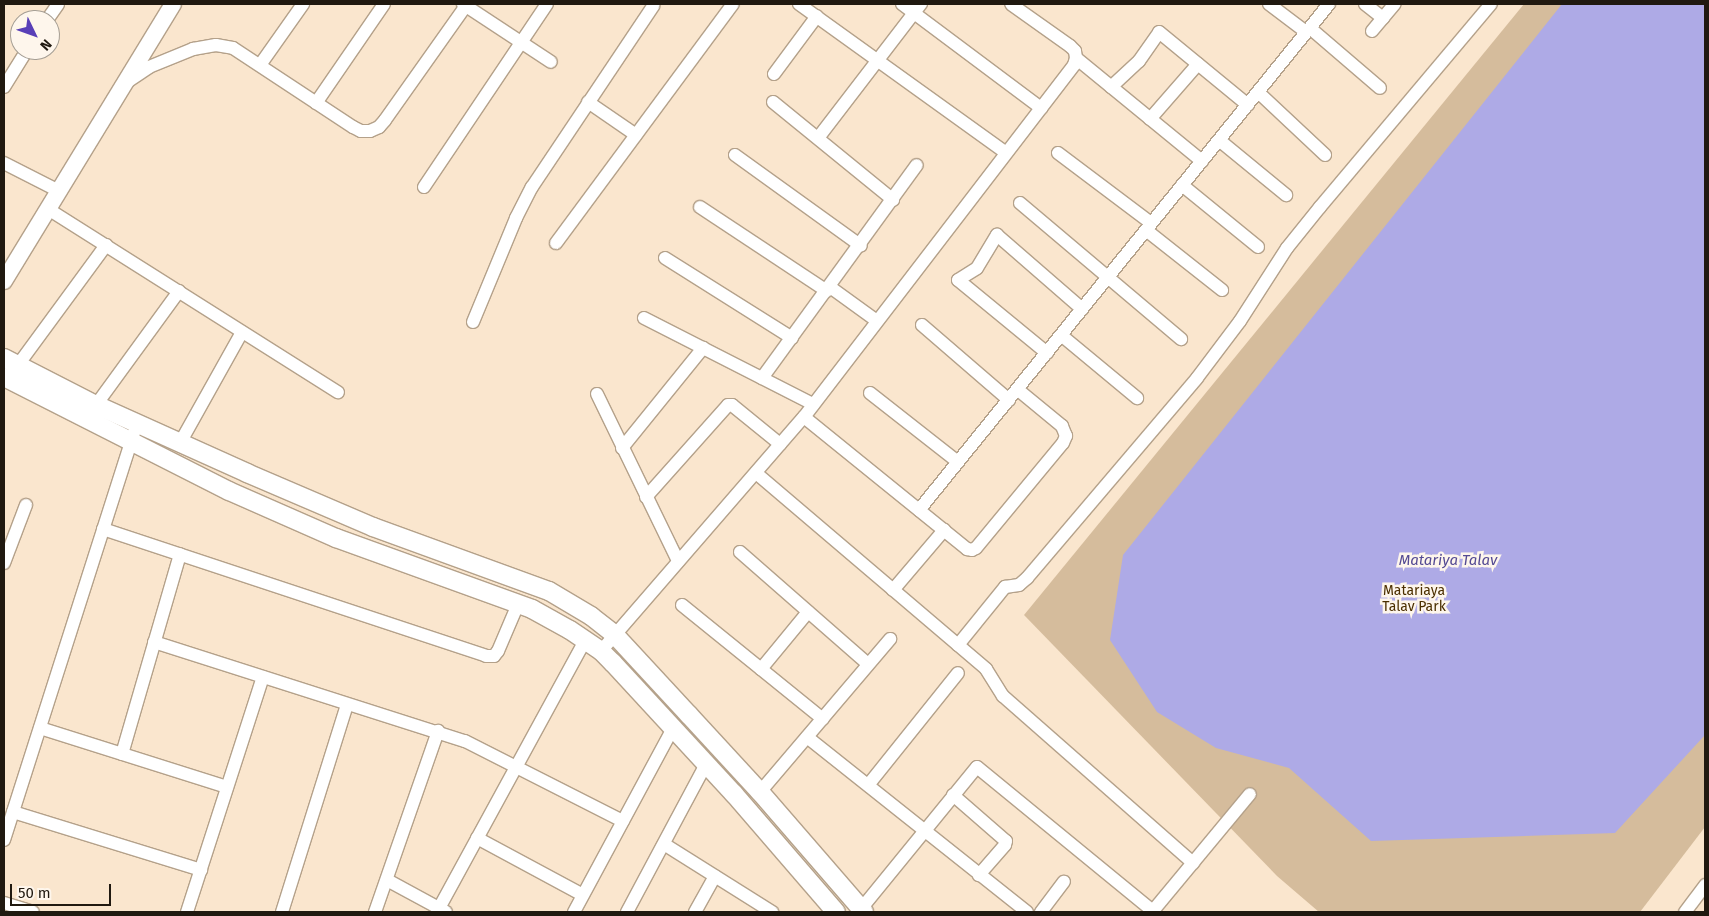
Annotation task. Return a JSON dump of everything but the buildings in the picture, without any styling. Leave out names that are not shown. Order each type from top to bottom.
[{"type":"main road","points":[[11,362],[96,405],[180,443],[373,527],[549,591],[591,616],[614,634],[760,792],[862,910]]},
{"type":"main road","points":[[4,377],[229,491],[336,538],[548,616],[601,651],[706,764],[835,911]]},
{"type":"street","points":[[4,281],[173,4]]},
{"type":"street","points":[[260,66],[303,4]]},
{"type":"street","points":[[316,103],[384,4]]},
{"type":"street","points":[[127,82],[149,67],[193,49],[216,45],[233,48],[361,131],[379,127],[465,4],[551,62]]},
{"type":"street","points":[[424,187],[547,4]]},
{"type":"street","points":[[556,243],[733,4]]},
{"type":"street","points":[[799,4],[1006,153]]},
{"type":"street","points":[[902,4],[918,8],[1041,108]]},
{"type":"street","points":[[601,651],[804,417],[1074,65],[1075,51],[1070,46],[1011,4]]},
{"type":"street","points":[[1269,4],[1308,30],[1380,88]]},
{"type":"street","points":[[920,510],[1329,4]]},
{"type":"street","points":[[1365,4],[1383,18]]},
{"type":"street","points":[[1372,31],[1395,4]]},
{"type":"street","points":[[958,645],[1005,587],[1019,585],[1027,578],[1197,378],[1240,321],[1287,248],[1490,4]]},
{"type":"street","points":[[473,322],[516,218],[532,187],[653,6]]},
{"type":"street","points":[[818,138],[918,8]]},
{"type":"street","points":[[774,74],[817,16]]},
{"type":"street","points":[[1111,87],[1138,61],[1159,32],[1248,104]]},
{"type":"street","points":[[1076,58],[1202,161]]},
{"type":"street","points":[[4,87],[9,70],[18,60]]},
{"type":"street","points":[[1150,119],[1198,64]]},
{"type":"street","points":[[1258,92],[1325,154]]},
{"type":"street","points":[[588,102],[636,135]]},
{"type":"street","points":[[773,102],[893,200]]},
{"type":"street","points":[[1219,140],[1286,195]]},
{"type":"street","points":[[1058,153],[1149,227],[1222,290]]},
{"type":"street","points":[[735,155],[861,246]]},
{"type":"street","points":[[4,163],[59,191]]},
{"type":"street","points":[[762,378],[861,246],[918,165]]},
{"type":"street","points":[[1182,185],[1258,247]]},
{"type":"street","points":[[1020,203],[1181,339]]},
{"type":"street","points":[[700,207],[877,321]]},
{"type":"street","points":[[48,209],[338,392]]},
{"type":"street","points":[[1047,353],[958,280],[977,268],[997,234],[1082,309]]},
{"type":"street","points":[[11,362],[106,245]]},
{"type":"street","points":[[665,258],[792,338]]},
{"type":"street","points":[[96,405],[179,291]]},
{"type":"street","points":[[644,318],[813,404]]},
{"type":"street","points":[[922,326],[1009,400]]},
{"type":"street","points":[[180,443],[242,332]]},
{"type":"street","points":[[1061,335],[1137,398]]},
{"type":"street","points":[[622,448],[703,348]]},
{"type":"street","points":[[804,417],[967,548],[976,548],[1063,443],[1066,436],[1062,426],[1018,389]]},
{"type":"street","points":[[870,393],[958,462]]},
{"type":"street","points":[[596,394],[678,561]]},
{"type":"street","points":[[646,497],[728,405],[732,405],[780,444]]},
{"type":"street","points":[[4,840],[137,422]]},
{"type":"street","points":[[756,473],[986,669],[1003,696],[1193,863]]},
{"type":"street","points":[[4,563],[26,505]]},
{"type":"street","points":[[103,529],[486,656],[494,656],[498,652],[518,604]]},
{"type":"street","points":[[893,590],[944,530]]},
{"type":"street","points":[[740,552],[868,664]]},
{"type":"street","points":[[122,754],[180,554]]},
{"type":"street","points":[[682,605],[822,719]]},
{"type":"street","points":[[761,669],[808,612]]},
{"type":"street","points":[[760,792],[890,639]]},
{"type":"street","points":[[387,880],[441,911],[476,838],[585,640]]},
{"type":"street","points":[[154,642],[348,705],[438,731],[516,765],[623,821]]},
{"type":"street","points":[[868,784],[958,673]]},
{"type":"street","points":[[187,912],[262,677]]},
{"type":"street","points":[[282,912],[348,705]]},
{"type":"street","points":[[40,728],[227,787]]},
{"type":"street","points":[[574,912],[673,728]]},
{"type":"street","points":[[375,912],[438,731]]},
{"type":"street","points":[[807,737],[868,784],[924,832],[1023,911]]},
{"type":"street","points":[[626,912],[706,764]]},
{"type":"street","points":[[862,910],[975,768],[980,768],[1153,912],[1250,794]]},
{"type":"street","points":[[953,795],[1006,841],[1005,845],[980,875]]},
{"type":"street","points":[[13,812],[201,870]]},
{"type":"street","points":[[476,838],[583,895]]},
{"type":"street","points":[[664,844],[772,912]]},
{"type":"street","points":[[695,912],[715,876]]},
{"type":"street","points":[[1041,912],[1064,882]]},
{"type":"street","points":[[1685,912],[1705,885]]},
{"type":"street","points":[[4,903],[33,912]]},
{"type":"green space","name":"Matariya Talav","points":[[1524,4],[1705,4],[1705,827],[1640,912],[1319,912],[1277,876],[1024,615]]},
{"type":"water","name":"Matariya Talav","points":[[1562,4],[1705,4],[1705,735],[1615,833],[1371,841],[1289,768],[1216,748],[1157,712],[1110,640],[1123,555]]},
{"type":"park label","name":"Matariaya Talav Park","points":[[1414,600]]}]
